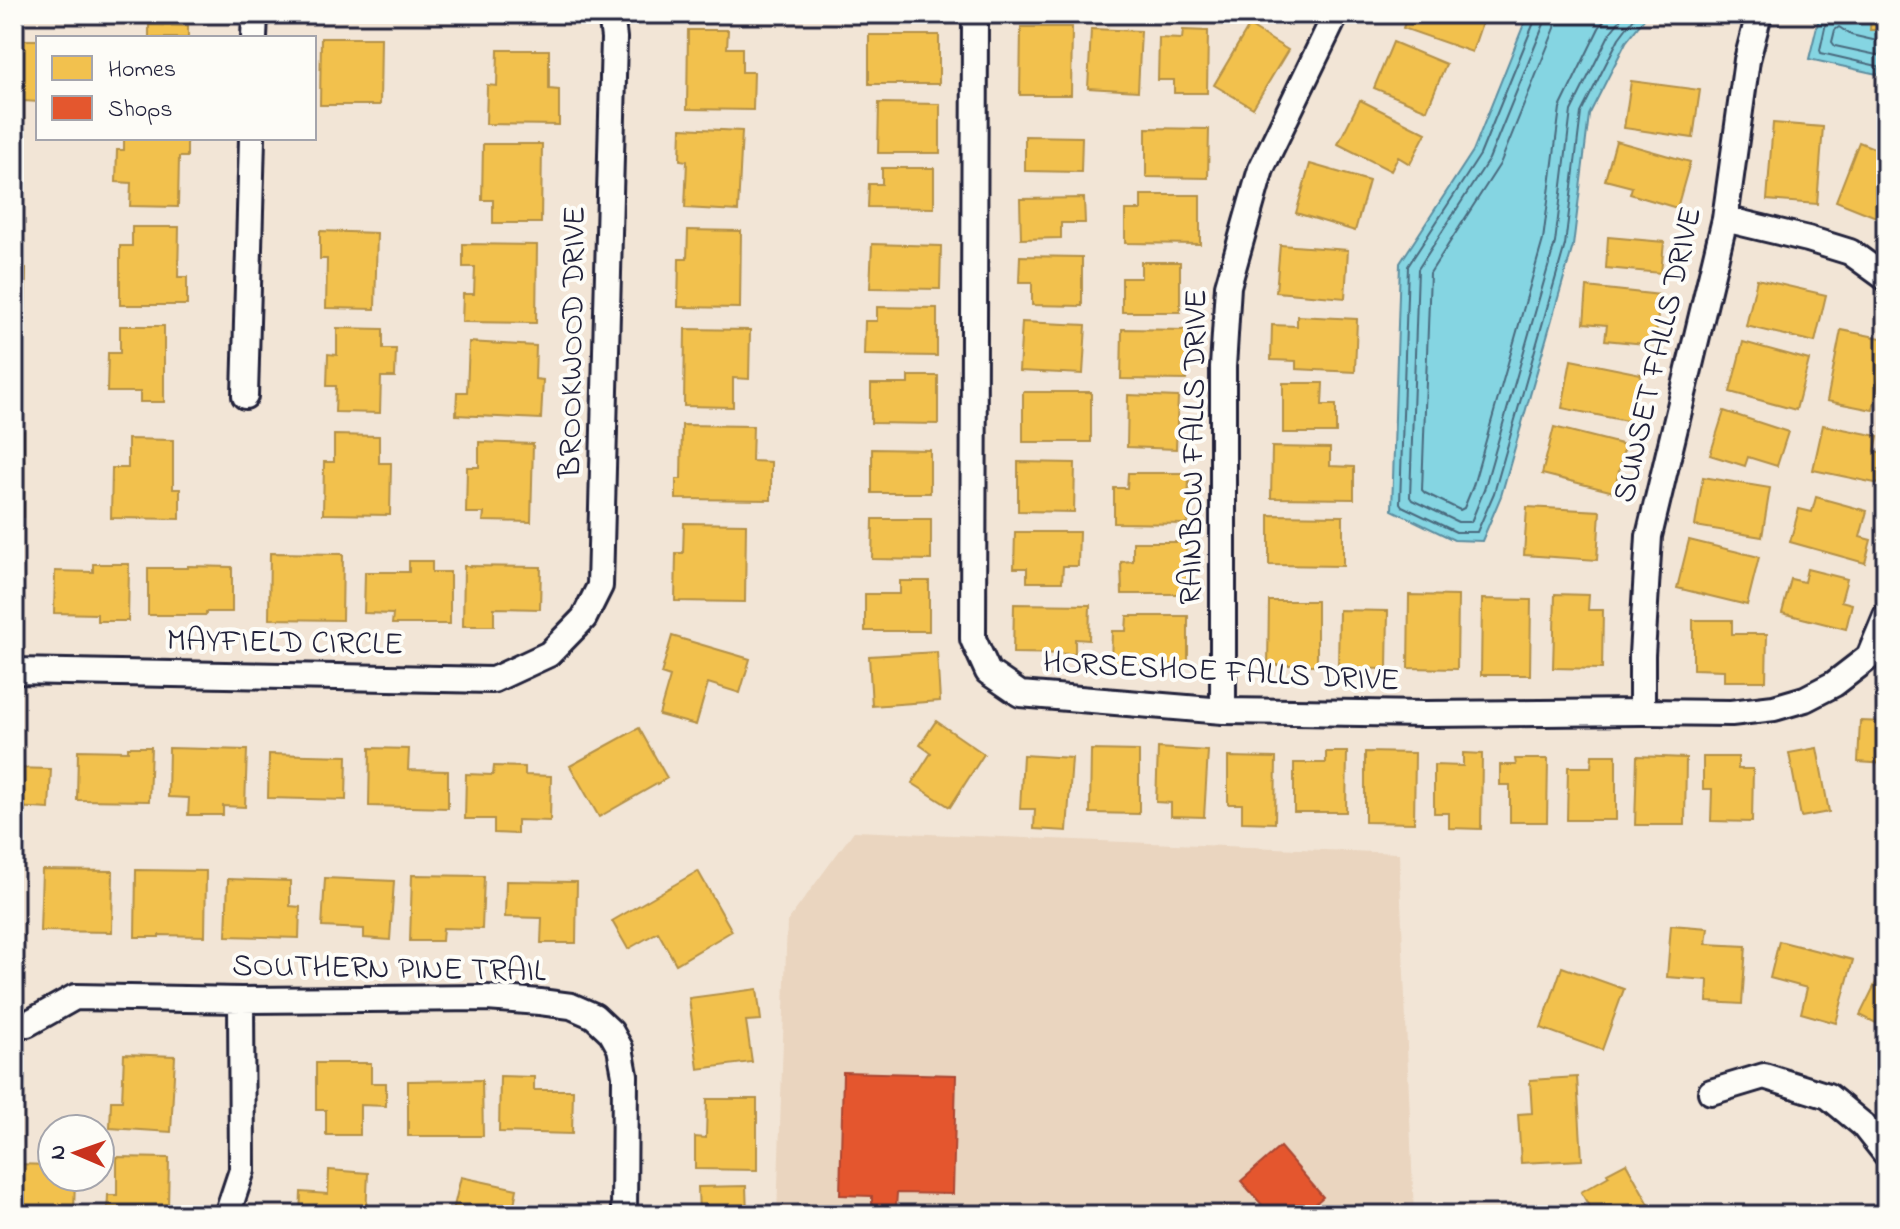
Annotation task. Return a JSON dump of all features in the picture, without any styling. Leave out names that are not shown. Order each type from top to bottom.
[{"type":"street","points":[[254,36],[255,14]]},
{"type":"street","name":"BROOKWOOD DRIVE","points":[[549,654],[584,618],[600,586],[614,38],[611,14]]},
{"type":"street","name":"HORSESHOE FALLS DRIVE","points":[[975,14],[973,639],[988,672],[1020,694],[1223,711],[1731,713],[1774,708],[1805,699],[1834,684],[1869,657],[1886,616]]},
{"type":"street","name":"RAINBOW FALLS DRIVE","points":[[1223,711],[1223,367],[1228,286],[1261,169],[1333,14]]},
{"type":"street","name":"SUNSET FALLS DRIVE","points":[[1642,712],[1649,536],[1725,219],[1747,60],[1759,14]]},
{"type":"street","points":[[245,396],[252,140]]},
{"type":"street","points":[[1725,219],[1850,252],[1886,278]]},
{"type":"street","name":"MAYFIELD CIRCLE","points":[[14,671],[493,680],[549,654]]},
{"type":"street","name":"SOUTHERN PINE TRAIL","points":[[27,1024],[75,997],[241,1000],[487,998],[571,1006],[594,1016],[611,1032],[620,1048],[625,1075],[624,1215]]},
{"type":"street","points":[[227,1215],[242,1170],[241,1000]]},
{"type":"street","points":[[1711,1092],[1764,1076],[1828,1096],[1863,1125],[1886,1154]]},
{"type":"shaded area","points":[[854,831],[1399,853],[1414,1215],[777,1215],[787,922]]},
{"type":"water","points":[[1528,14],[1643,14],[1644,19],[1626,42],[1589,115],[1573,246],[1501,496],[1482,541],[1454,540],[1392,510],[1400,263],[1473,151]]},
{"type":"water","points":[[1820,14],[1843,14],[1886,26],[1886,76],[1809,59]]},
{"type":"building: Homes","points":[[1408,14],[1485,14],[1472,52],[1403,28]]},
{"type":"building: Homes","points":[[1871,14],[1886,14],[1886,30],[1870,30]]},
{"type":"building: Homes","points":[[149,25],[188,26],[188,36],[149,36]]},
{"type":"building: Homes","points":[[1249,26],[1288,50],[1253,108],[1214,85]]},
{"type":"building: Homes","points":[[1021,27],[1072,27],[1071,95],[1020,95]]},
{"type":"building: Homes","points":[[1091,29],[1141,31],[1138,91],[1088,88]]},
{"type":"building: Homes","points":[[688,30],[728,30],[727,48],[742,48],[742,72],[754,72],[753,110],[687,109]]},
{"type":"building: Homes","points":[[1183,30],[1208,31],[1207,93],[1174,93],[1174,80],[1158,80],[1159,38],[1182,39]]},
{"type":"building: Homes","points":[[869,35],[939,35],[939,84],[869,84]]},
{"type":"building: Homes","points":[[321,38],[381,38],[380,105],[320,105]]},
{"type":"building: Homes","points":[[14,40],[36,40],[36,102],[24,101],[24,120],[14,120]]},
{"type":"building: Homes","points":[[1393,42],[1446,64],[1427,110],[1374,88]]},
{"type":"building: Homes","points":[[498,50],[549,50],[549,89],[559,90],[559,125],[486,124],[487,85],[497,86]]},
{"type":"building: Homes","points":[[1631,81],[1700,90],[1693,138],[1624,128]]},
{"type":"building: Homes","points":[[1360,100],[1426,133],[1410,164],[1398,157],[1391,171],[1338,144]]},
{"type":"building: Homes","points":[[879,103],[940,104],[940,153],[878,153]]},
{"type":"building: Homes","points":[[1773,123],[1823,127],[1817,204],[1767,200]]},
{"type":"building: Homes","points":[[681,128],[742,131],[738,211],[685,208],[687,161],[680,160]]},
{"type":"building: Homes","points":[[1146,128],[1209,129],[1208,178],[1146,177]]},
{"type":"building: Homes","points":[[1025,136],[1082,137],[1081,172],[1025,171]]},
{"type":"building: Homes","points":[[124,140],[187,140],[187,157],[179,157],[178,207],[130,206],[131,183],[116,182],[117,150],[124,150]]},
{"type":"building: Homes","points":[[1616,141],[1690,162],[1677,208],[1630,194],[1632,187],[1605,180]]},
{"type":"building: Homes","points":[[1859,142],[1886,153],[1886,221],[1836,201]]},
{"type":"building: Homes","points":[[483,144],[542,144],[541,223],[493,223],[493,200],[482,200]]},
{"type":"building: Homes","points":[[1310,164],[1369,181],[1355,231],[1296,213]]},
{"type":"building: Homes","points":[[882,168],[934,168],[934,208],[868,207],[869,184],[882,184]]},
{"type":"building: Homes","points":[[1141,195],[1200,195],[1200,244],[1125,243],[1125,210],[1141,210]]},
{"type":"building: Homes","points":[[1084,198],[1085,223],[1061,223],[1061,238],[1021,239],[1020,199]]},
{"type":"building: Homes","points":[[132,227],[179,227],[178,277],[187,277],[187,305],[120,305],[120,246],[132,246]]},
{"type":"building: Homes","points":[[688,230],[741,231],[740,308],[678,307],[679,259],[687,259]]},
{"type":"building: Homes","points":[[320,231],[377,233],[375,309],[326,308],[327,259],[320,259]]},
{"type":"building: Homes","points":[[1608,237],[1664,242],[1661,273],[1606,268]]},
{"type":"building: Homes","points":[[463,244],[537,245],[536,323],[462,322],[463,294],[474,294],[475,267],[463,267]]},
{"type":"building: Homes","points":[[872,244],[941,246],[940,289],[870,288]]},
{"type":"building: Homes","points":[[1280,245],[1348,250],[1345,298],[1276,292]]},
{"type":"building: Homes","points":[[1020,256],[1082,257],[1082,306],[1032,305],[1032,282],[1019,282]]},
{"type":"building: Homes","points":[[1141,262],[1180,262],[1180,312],[1122,312],[1122,278],[1141,278]]},
{"type":"building: Homes","points":[[14,268],[26,268],[25,316],[14,316]]},
{"type":"building: Homes","points":[[1757,279],[1826,295],[1815,342],[1746,326]]},
{"type":"building: Homes","points":[[1587,287],[1660,295],[1655,345],[1605,340],[1607,325],[1584,323]]},
{"type":"building: Homes","points":[[877,307],[937,308],[937,356],[864,355],[865,321],[877,321]]},
{"type":"building: Homes","points":[[1297,316],[1357,319],[1355,372],[1296,369],[1296,361],[1271,360],[1272,325],[1297,326]]},
{"type":"building: Homes","points":[[1022,322],[1086,325],[1083,374],[1019,371]]},
{"type":"building: Homes","points":[[120,326],[164,326],[164,402],[140,402],[140,392],[107,392],[108,353],[120,353]]},
{"type":"building: Homes","points":[[337,328],[383,329],[383,349],[396,349],[395,377],[381,377],[380,413],[335,412],[336,386],[327,386],[328,354],[337,355]]},
{"type":"building: Homes","points":[[685,329],[750,330],[749,379],[733,378],[733,407],[684,406]]},
{"type":"building: Homes","points":[[1122,329],[1187,330],[1186,380],[1121,379]]},
{"type":"building: Homes","points":[[1841,330],[1886,339],[1873,410],[1827,401]]},
{"type":"building: Homes","points":[[469,342],[536,346],[535,379],[543,380],[541,419],[456,415],[457,392],[467,392]]},
{"type":"building: Homes","points":[[1743,342],[1809,360],[1796,410],[1730,392]]},
{"type":"building: Homes","points":[[14,357],[18,357],[16,418],[14,418]]},
{"type":"building: Homes","points":[[1571,360],[1641,374],[1632,422],[1562,408]]},
{"type":"building: Homes","points":[[908,376],[938,376],[938,424],[871,423],[871,384],[908,384]]},
{"type":"building: Homes","points":[[1283,383],[1323,383],[1322,405],[1336,405],[1336,433],[1283,433]]},
{"type":"building: Homes","points":[[1023,392],[1091,392],[1091,442],[1023,442]]},
{"type":"building: Homes","points":[[1128,395],[1178,397],[1176,449],[1127,447]]},
{"type":"building: Homes","points":[[1724,411],[1788,432],[1777,466],[1748,457],[1745,466],[1710,455]]},
{"type":"building: Homes","points":[[682,425],[753,426],[752,461],[771,462],[771,500],[676,499],[676,479],[681,479]]},
{"type":"building: Homes","points":[[1823,425],[1878,436],[1875,451],[1886,454],[1880,484],[1813,470]]},
{"type":"building: Homes","points":[[1554,427],[1625,445],[1614,492],[1542,474]]},
{"type":"building: Homes","points":[[14,431],[24,431],[24,517],[14,517]]},
{"type":"building: Homes","points":[[334,435],[379,436],[379,463],[391,463],[390,515],[323,514],[324,462],[334,462]]},
{"type":"building: Homes","points":[[128,439],[173,440],[173,489],[180,489],[180,519],[111,518],[112,468],[128,468]]},
{"type":"building: Homes","points":[[479,442],[533,444],[531,522],[483,521],[484,513],[466,513],[467,467],[479,467]]},
{"type":"building: Homes","points":[[1272,447],[1330,448],[1330,466],[1354,467],[1354,499],[1271,498]]},
{"type":"building: Homes","points":[[872,449],[930,450],[930,493],[872,493]]},
{"type":"building: Homes","points":[[1018,462],[1075,463],[1074,512],[1018,511]]},
{"type":"building: Homes","points":[[1128,473],[1189,473],[1188,524],[1114,523],[1114,488],[1127,488]]},
{"type":"building: Homes","points":[[1703,477],[1770,488],[1762,537],[1695,526]]},
{"type":"building: Homes","points":[[1816,497],[1867,511],[1860,537],[1871,540],[1865,563],[1790,542],[1799,509],[1812,512]]},
{"type":"building: Homes","points":[[1527,507],[1600,511],[1597,560],[1524,555]]},
{"type":"building: Homes","points":[[1269,515],[1343,516],[1343,566],[1269,565]]},
{"type":"building: Homes","points":[[873,519],[931,519],[931,560],[872,559]]},
{"type":"building: Homes","points":[[684,523],[746,524],[745,602],[675,601],[676,553],[683,553]]},
{"type":"building: Homes","points":[[1015,532],[1079,532],[1078,566],[1063,566],[1062,582],[1027,582],[1027,568],[1014,568]]},
{"type":"building: Homes","points":[[1689,540],[1759,557],[1747,605],[1677,588]]},
{"type":"building: Homes","points":[[1133,542],[1186,542],[1187,594],[1122,594],[1121,562],[1133,561]]},
{"type":"building: Homes","points":[[270,553],[343,554],[342,620],[269,619]]},
{"type":"building: Homes","points":[[409,561],[432,561],[432,572],[450,572],[450,624],[392,624],[393,614],[364,613],[365,572],[409,572]]},
{"type":"building: Homes","points":[[93,564],[129,564],[128,621],[97,621],[97,614],[54,613],[55,571],[93,572]]},
{"type":"building: Homes","points":[[464,566],[541,567],[540,609],[494,608],[494,626],[463,626]]},
{"type":"building: Homes","points":[[232,567],[232,612],[148,615],[148,568]]},
{"type":"building: Homes","points":[[1807,569],[1847,579],[1841,601],[1852,604],[1846,629],[1782,613],[1791,579],[1804,582]]},
{"type":"building: Homes","points":[[900,581],[929,581],[929,631],[865,631],[865,594],[900,594]]},
{"type":"building: Homes","points":[[1555,594],[1589,595],[1588,610],[1603,610],[1602,669],[1553,668]]},
{"type":"building: Homes","points":[[1409,595],[1458,596],[1457,669],[1408,668]]},
{"type":"building: Homes","points":[[1482,599],[1531,600],[1530,675],[1481,675]]},
{"type":"building: Homes","points":[[1269,601],[1317,601],[1317,665],[1268,665]]},
{"type":"building: Homes","points":[[1014,604],[1090,605],[1089,640],[1075,639],[1075,654],[1013,653]]},
{"type":"building: Homes","points":[[1339,610],[1388,611],[1387,669],[1338,668]]},
{"type":"building: Homes","points":[[1127,616],[1188,616],[1188,665],[1111,664],[1112,631],[1126,631]]},
{"type":"building: Homes","points":[[1693,620],[1732,620],[1732,634],[1767,634],[1766,681],[1724,681],[1724,670],[1693,669]]},
{"type":"building: Homes","points":[[672,636],[750,659],[740,693],[708,683],[696,725],[659,715],[670,677],[661,674]]},
{"type":"building: Homes","points":[[937,652],[940,701],[872,706],[869,656]]},
{"type":"building: Homes","points":[[936,721],[984,754],[950,807],[912,783],[931,753],[920,745]]},
{"type":"building: Homes","points":[[1860,721],[1886,722],[1886,764],[1858,762]]},
{"type":"building: Homes","points":[[639,728],[667,778],[599,817],[570,766]]},
{"type":"building: Homes","points":[[128,747],[151,747],[149,801],[77,800],[78,750],[128,751]]},
{"type":"building: Homes","points":[[169,748],[247,750],[245,807],[223,806],[223,815],[188,815],[189,798],[168,797]]},
{"type":"building: Homes","points":[[370,748],[409,749],[408,770],[448,771],[448,808],[369,806]]},
{"type":"building: Homes","points":[[1158,748],[1208,751],[1204,817],[1171,816],[1171,803],[1156,802]]},
{"type":"building: Homes","points":[[1817,748],[1829,812],[1801,817],[1789,753]]},
{"type":"building: Homes","points":[[1091,750],[1139,751],[1139,814],[1090,813]]},
{"type":"building: Homes","points":[[1326,752],[1347,752],[1346,812],[1294,812],[1294,763],[1326,763]]},
{"type":"building: Homes","points":[[1365,752],[1415,753],[1414,823],[1365,822]]},
{"type":"building: Homes","points":[[1463,753],[1482,754],[1481,829],[1449,828],[1449,813],[1434,813],[1434,765],[1463,766]]},
{"type":"building: Homes","points":[[269,754],[347,756],[346,800],[268,798]]},
{"type":"building: Homes","points":[[1023,755],[1072,758],[1067,831],[1034,829],[1035,809],[1020,809]]},
{"type":"building: Homes","points":[[1592,755],[1616,755],[1616,820],[1567,820],[1568,767],[1591,767]]},
{"type":"building: Homes","points":[[1637,756],[1686,758],[1685,825],[1635,825]]},
{"type":"building: Homes","points":[[1228,757],[1276,758],[1275,823],[1242,822],[1242,804],[1228,804]]},
{"type":"building: Homes","points":[[1703,757],[1738,757],[1738,769],[1753,769],[1752,822],[1711,821],[1712,789],[1703,789]]},
{"type":"building: Homes","points":[[1515,759],[1548,759],[1547,822],[1510,822],[1510,785],[1500,785],[1500,765],[1516,765]]},
{"type":"building: Homes","points":[[494,766],[525,767],[525,775],[551,776],[550,821],[517,820],[517,834],[494,833],[494,819],[465,819],[466,774],[493,775]]},
{"type":"building: Homes","points":[[14,768],[51,769],[49,809],[14,807]]},
{"type":"building: Homes","points":[[42,870],[113,871],[112,932],[40,931]]},
{"type":"building: Homes","points":[[136,870],[206,871],[205,936],[135,937]]},
{"type":"building: Homes","points":[[698,871],[732,931],[676,964],[658,932],[628,949],[612,921]]},
{"type":"building: Homes","points":[[412,875],[484,876],[482,929],[443,928],[442,941],[410,941]]},
{"type":"building: Homes","points":[[325,878],[394,881],[390,940],[364,938],[364,929],[322,927]]},
{"type":"building: Homes","points":[[228,879],[290,881],[290,906],[300,907],[299,938],[226,936]]},
{"type":"building: Homes","points":[[506,881],[577,882],[576,943],[541,943],[542,918],[505,917]]},
{"type":"building: Homes","points":[[1671,925],[1708,928],[1706,944],[1746,946],[1742,1004],[1707,1002],[1708,980],[1667,977]]},
{"type":"building: Homes","points":[[1779,941],[1853,960],[1836,1023],[1801,1013],[1807,988],[1770,978]]},
{"type":"building: Homes","points":[[1562,967],[1624,989],[1602,1050],[1541,1028]]},
{"type":"building: Homes","points":[[1886,967],[1886,1028],[1860,1015]]},
{"type":"building: Homes","points":[[757,989],[761,1020],[746,1021],[752,1062],[698,1069],[689,998]]},
{"type":"building: Homes","points":[[124,1054],[175,1056],[171,1132],[116,1128],[116,1113],[111,1113],[111,1101],[122,1101]]},
{"type":"building: Homes","points":[[316,1063],[371,1063],[371,1083],[386,1083],[386,1106],[360,1105],[360,1135],[326,1135],[326,1110],[316,1110]]},
{"type":"building: Homes","points":[[500,1076],[534,1077],[534,1090],[573,1090],[572,1134],[499,1132]]},
{"type":"building: Homes","points":[[1577,1077],[1582,1160],[1521,1163],[1518,1114],[1532,1113],[1530,1080]]},
{"type":"building: Homes","points":[[482,1080],[483,1136],[408,1136],[408,1081]]},
{"type":"building: Homes","points":[[707,1099],[757,1099],[757,1170],[695,1169],[695,1137],[706,1138]]},
{"type":"building: Homes","points":[[117,1157],[169,1158],[168,1208],[142,1208],[142,1215],[107,1215],[108,1195],[117,1195]]},
{"type":"building: Homes","points":[[1626,1163],[1655,1215],[1594,1215],[1581,1192]]},
{"type":"building: Homes","points":[[14,1164],[36,1165],[36,1193],[75,1193],[74,1215],[14,1215]]},
{"type":"building: Homes","points":[[329,1170],[368,1173],[366,1215],[300,1215],[301,1192],[328,1194]]},
{"type":"building: Homes","points":[[461,1177],[517,1189],[512,1215],[452,1215]]},
{"type":"building: Homes","points":[[746,1186],[747,1215],[699,1215],[698,1187]]},
{"type":"building: Homes","points":[[1759,1206],[1760,1215],[1705,1215],[1705,1213]]},
{"type":"building: Shops","points":[[843,1072],[956,1075],[953,1194],[897,1193],[896,1208],[872,1208],[872,1196],[840,1195]]},
{"type":"building: Shops","points":[[1280,1147],[1323,1197],[1303,1215],[1271,1215],[1241,1181]]}]
